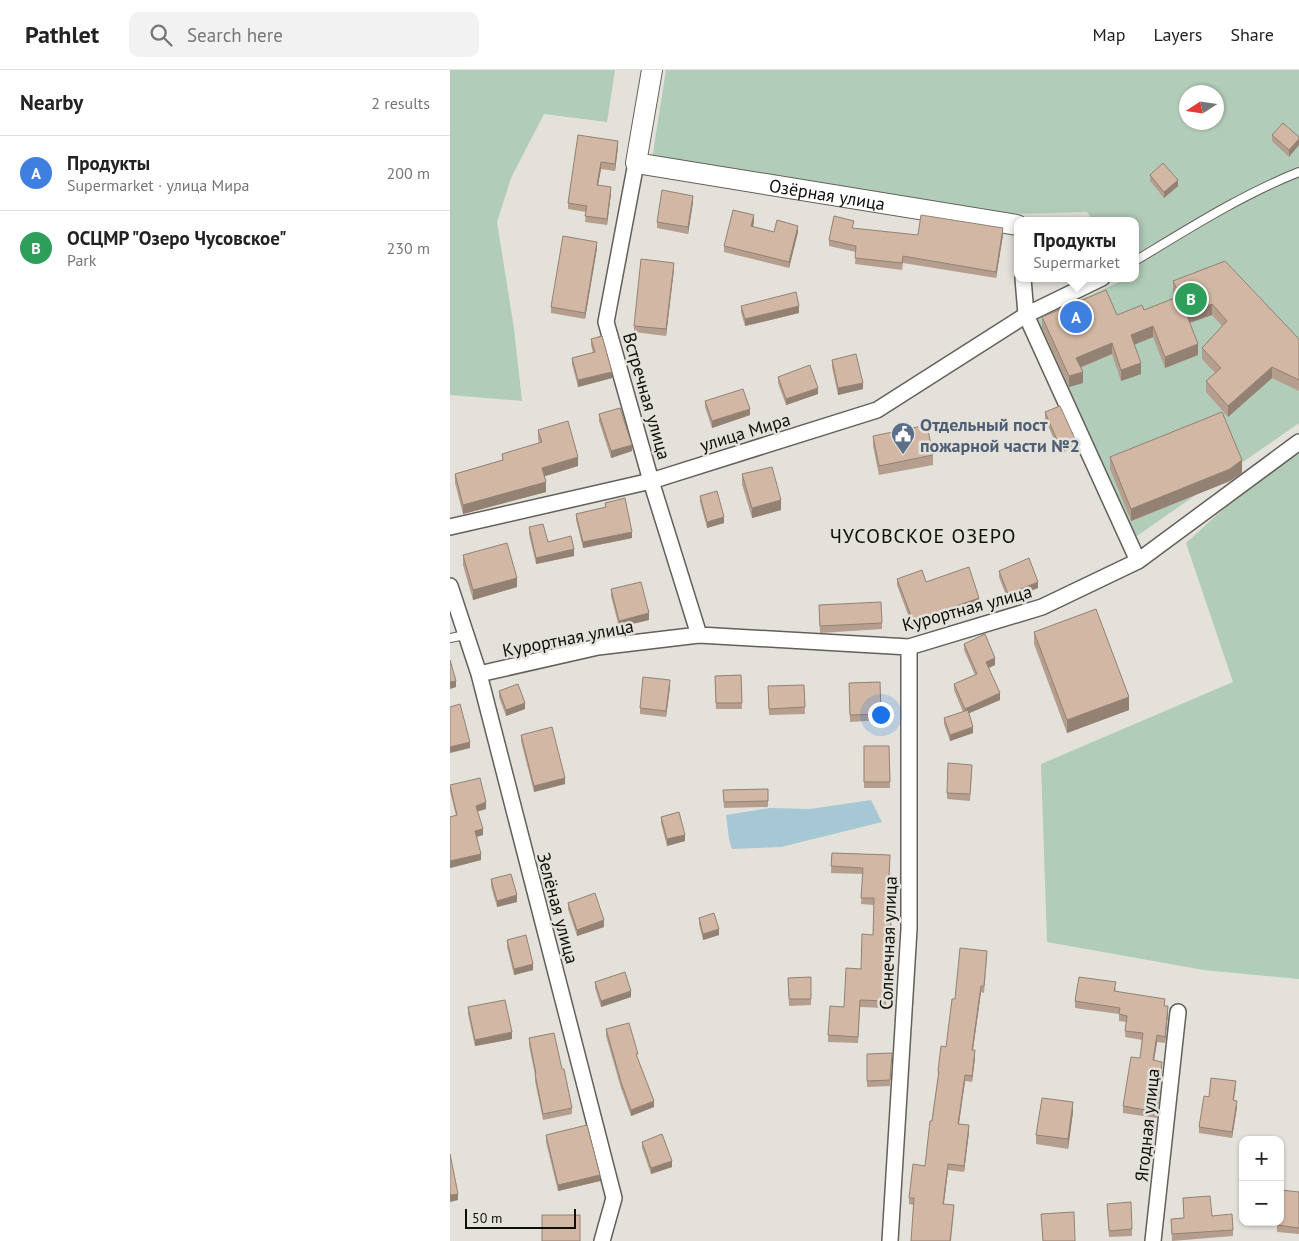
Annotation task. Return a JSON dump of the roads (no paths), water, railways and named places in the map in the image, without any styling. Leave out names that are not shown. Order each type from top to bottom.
[{"type":"street","points":[[636,163],[652,70]]},
{"type":"street","name":"Озёрная улица","points":[[636,163],[1014,225]]},
{"type":"street","name":"Встречная улица","points":[[636,163],[606,322],[651,481],[698,636]]},
{"type":"street","points":[[1023,282],[1026,315],[1138,561]]},
{"type":"street","name":"улица Мира","points":[[450,527],[651,481],[877,410],[1026,315],[1094,282]]},
{"type":"street","name":"Курортная улица","points":[[479,674],[598,648],[698,636],[909,647],[1042,607],[1138,561],[1299,442]]},
{"type":"street","name":"Зелёная улица","points":[[450,586],[479,674],[614,1198],[602,1241]]},
{"type":"street","name":"Солнечная улица","points":[[890,1241],[909,929],[909,647]]},
{"type":"street","name":"Ягодная улица","points":[[1153,1241],[1178,1012]]},
{"type":"lane","points":[[1139,259],[1210,215],[1278,180],[1299,172]]},
{"type":"lane","points":[[450,638],[466,635]]},
{"type":"water","points":[[871,800],[882,822],[781,847],[732,849],[726,815],[770,808],[810,809]]},
{"type":"place","name":"ОСЦМР \"Озеро Чусовское\"","points":[[1191,299]]},
{"type":"place","name":"Продукты","points":[[1076,317]]},
{"type":"place","name":"Отдельный пост пожарной части №2","points":[[903,455]]},
{"type":"district","name":"ЧУСОВСКОЕ ОЗЕРО","points":[[923,536]]}]
